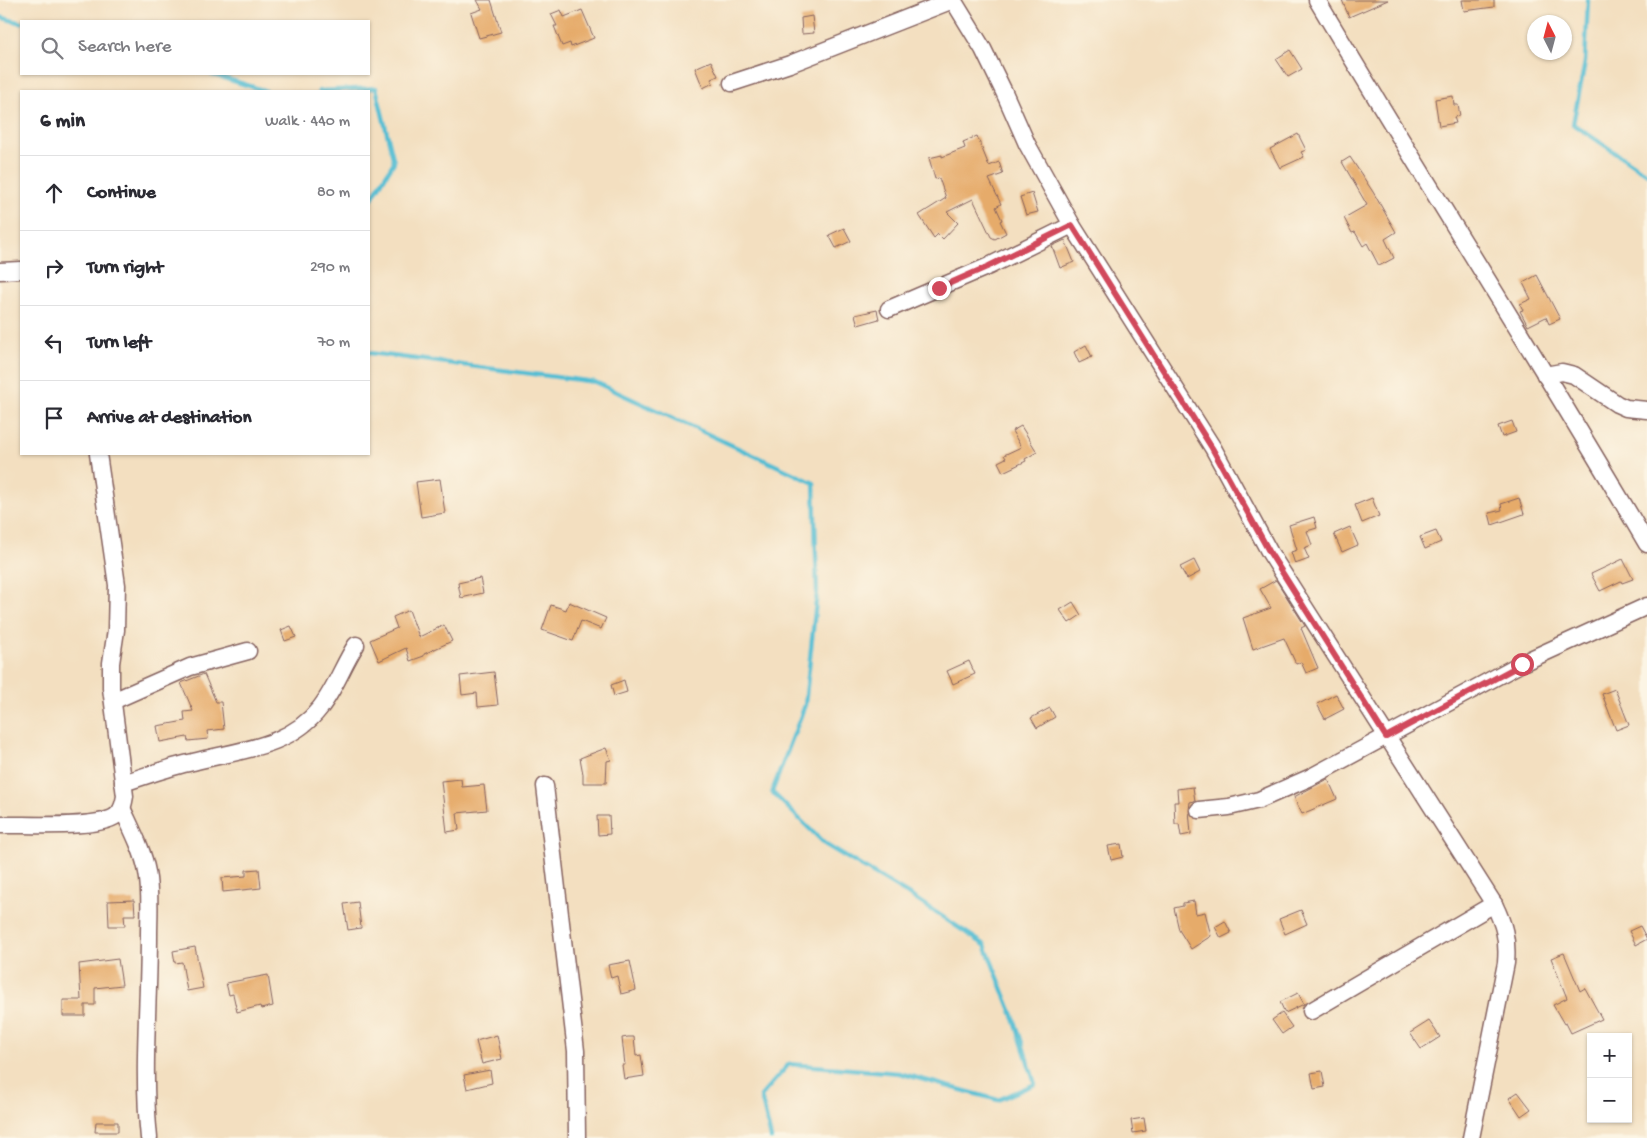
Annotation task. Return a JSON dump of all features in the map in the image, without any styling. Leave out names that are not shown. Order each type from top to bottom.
[{"type":"street","points":[[732,83],[790,64],[953,0],[982,50],[1004,92],[1027,144],[1072,225],[1212,448],[1270,553],[1494,904],[1503,923],[1506,934],[1506,963],[1471,1138]]},
{"type":"street","points":[[1317,0],[1545,375],[1642,522],[1647,544]]},
{"type":"street","points":[[888,309],[989,266],[1072,225]]},
{"type":"street","points":[[0,271],[20,270]]},
{"type":"street","points":[[1545,375],[1562,372],[1574,375],[1617,404],[1626,408],[1647,410]]},
{"type":"street","points":[[0,825],[95,822],[108,820],[118,814],[122,808],[125,796],[113,701],[111,662],[116,630],[117,585],[98,455]]},
{"type":"street","points":[[1199,810],[1230,807],[1259,800],[1309,778],[1522,664],[1647,606]]},
{"type":"street","points":[[123,783],[190,762],[257,748],[280,740],[301,728],[320,709],[332,691],[340,671],[356,645]]},
{"type":"street","points":[[113,701],[190,667],[248,651]]},
{"type":"street","points":[[545,786],[576,1051],[577,1138]]},
{"type":"street","points":[[122,808],[147,871],[150,899],[146,1064],[146,1112],[149,1138]]},
{"type":"street","points":[[1311,1011],[1494,904]]},
{"type":"building","points":[[477,0],[491,0],[501,32],[479,38],[471,13],[482,9]]},
{"type":"building","points":[[1342,0],[1388,0],[1349,17]]},
{"type":"building","points":[[1462,0],[1494,0],[1494,7],[1464,11]]},
{"type":"building","points":[[561,10],[564,17],[582,10],[594,38],[571,47],[570,43],[562,46],[554,26],[557,26],[551,14]]},
{"type":"building","points":[[812,16],[814,33],[802,34],[801,18]]},
{"type":"building","points":[[1290,50],[1302,69],[1288,77],[1276,59]]},
{"type":"building","points":[[711,61],[718,76],[711,79],[713,83],[703,88],[695,68]]},
{"type":"building","points":[[1453,96],[1454,105],[1458,105],[1460,116],[1454,117],[1456,123],[1439,126],[1435,99]]},
{"type":"building","points":[[1298,134],[1306,150],[1301,152],[1304,157],[1280,168],[1270,149]]},
{"type":"building","points":[[977,136],[989,166],[999,162],[1003,174],[989,179],[1001,204],[996,207],[1006,233],[995,239],[991,237],[973,199],[947,212],[958,223],[943,239],[938,234],[934,238],[919,215],[946,198],[939,178],[935,179],[929,158],[942,155],[942,157],[965,148],[963,142]]},
{"type":"building","points":[[1350,157],[1396,232],[1385,239],[1394,258],[1379,266],[1367,243],[1363,246],[1355,232],[1352,233],[1344,218],[1367,205],[1342,162]]},
{"type":"building","points":[[1032,193],[1038,212],[1026,215],[1020,197]]},
{"type":"building","points":[[844,228],[851,241],[836,248],[829,235]]},
{"type":"building","points":[[1065,240],[1074,262],[1060,268],[1052,246]]},
{"type":"building","points":[[1537,275],[1560,319],[1549,324],[1546,317],[1528,326],[1520,311],[1523,310],[1520,304],[1531,299],[1523,283]]},
{"type":"building","points":[[877,310],[879,319],[858,325],[855,315]]},
{"type":"building","points":[[1086,345],[1092,357],[1079,363],[1074,352]]},
{"type":"building","points":[[1512,421],[1516,432],[1502,437],[1498,426]]},
{"type":"building","points":[[1021,426],[1037,452],[1025,459],[1026,461],[1003,472],[998,462],[1006,458],[1004,455],[1021,447],[1012,431]]},
{"type":"building","points":[[440,479],[445,513],[421,517],[416,482]]},
{"type":"building","points":[[1372,498],[1379,516],[1362,523],[1355,505]]},
{"type":"building","points":[[1519,498],[1524,514],[1492,525],[1489,513],[1502,510],[1501,504]]},
{"type":"building","points":[[1314,517],[1317,528],[1307,531],[1312,545],[1304,548],[1309,559],[1295,564],[1291,552],[1297,550],[1289,525]]},
{"type":"building","points":[[1350,527],[1358,545],[1342,552],[1334,534]]},
{"type":"building","points":[[1436,531],[1441,542],[1425,549],[1420,537]]},
{"type":"building","points":[[1623,559],[1633,579],[1622,583],[1621,581],[1600,591],[1591,574]]},
{"type":"building","points":[[1194,560],[1200,572],[1187,579],[1180,567]]},
{"type":"building","points":[[480,578],[483,593],[461,598],[458,583]]},
{"type":"building","points":[[1276,580],[1305,626],[1301,628],[1318,668],[1306,673],[1301,662],[1296,664],[1284,638],[1253,649],[1243,618],[1271,608],[1260,589]]},
{"type":"building","points":[[569,602],[606,618],[601,629],[581,621],[573,641],[542,630],[551,605],[566,610]]},
{"type":"building","points":[[1073,602],[1081,615],[1069,623],[1060,610]]},
{"type":"building","points":[[409,610],[419,637],[444,625],[452,641],[424,654],[424,656],[410,661],[406,648],[379,661],[370,640],[397,628],[393,617]]},
{"type":"building","points":[[291,626],[296,637],[285,641],[281,630]]},
{"type":"building","points":[[969,661],[975,674],[953,684],[947,671]]},
{"type":"building","points":[[494,672],[498,705],[478,707],[477,693],[462,695],[460,676]]},
{"type":"building","points":[[204,674],[216,702],[221,702],[224,729],[207,731],[208,739],[188,741],[187,737],[160,742],[157,726],[185,721],[184,712],[193,711],[181,683]]},
{"type":"building","points":[[624,680],[627,692],[614,696],[611,685]]},
{"type":"building","points":[[1615,689],[1629,725],[1616,730],[1602,694]]},
{"type":"building","points":[[1336,694],[1344,709],[1325,719],[1317,704]]},
{"type":"building","points":[[1050,708],[1055,717],[1037,728],[1031,718]]},
{"type":"building","points":[[606,748],[611,760],[607,761],[606,783],[583,783],[580,758]]},
{"type":"building","points":[[461,779],[462,787],[484,785],[487,810],[457,813],[459,830],[447,832],[441,781]]},
{"type":"building","points":[[1328,779],[1337,799],[1302,814],[1294,797]]},
{"type":"building","points":[[1193,787],[1195,801],[1190,802],[1189,810],[1191,834],[1181,836],[1179,824],[1175,824],[1174,802],[1178,802],[1177,789]]},
{"type":"building","points":[[597,816],[609,816],[610,834],[598,835]]},
{"type":"building","points":[[1121,844],[1123,857],[1111,860],[1108,846]]},
{"type":"building","points":[[259,869],[261,888],[223,892],[222,878],[246,876],[246,870]]},
{"type":"building","points":[[134,900],[135,915],[124,915],[125,926],[109,926],[108,901]]},
{"type":"building","points":[[1194,901],[1196,914],[1205,912],[1211,936],[1191,949],[1179,930],[1174,908],[1183,906],[1183,903]]},
{"type":"building","points":[[358,902],[361,928],[348,930],[344,904]]},
{"type":"building","points":[[1301,910],[1307,924],[1285,934],[1279,919]]},
{"type":"building","points":[[1225,921],[1231,933],[1221,938],[1215,927]]},
{"type":"building","points":[[1640,926],[1647,939],[1636,945],[1629,931]]},
{"type":"building","points":[[195,947],[203,988],[187,991],[182,962],[175,963],[173,951]]},
{"type":"building","points":[[1564,953],[1580,991],[1585,988],[1602,1019],[1571,1033],[1553,1005],[1567,998],[1551,958]]},
{"type":"building","points":[[118,959],[122,985],[95,988],[95,1005],[85,1005],[85,1016],[63,1016],[63,1000],[81,1000],[79,964]]},
{"type":"building","points":[[630,961],[636,990],[621,994],[617,976],[611,978],[608,965]]},
{"type":"building","points":[[268,975],[273,1006],[261,1009],[260,1006],[237,1012],[233,994],[229,995],[226,983]]},
{"type":"building","points":[[1298,993],[1304,1004],[1285,1013],[1280,1002]]},
{"type":"building","points":[[1282,1013],[1292,1027],[1282,1034],[1272,1020]]},
{"type":"building","points":[[1429,1021],[1440,1037],[1421,1049],[1410,1033]]},
{"type":"building","points":[[497,1035],[502,1059],[482,1064],[476,1041]]},
{"type":"building","points":[[634,1037],[636,1056],[641,1055],[644,1076],[624,1079],[622,1065],[625,1065],[622,1038]]},
{"type":"building","points":[[490,1070],[492,1083],[467,1089],[464,1075]]},
{"type":"building","points":[[1322,1071],[1325,1087],[1314,1089],[1311,1073]]},
{"type":"building","points":[[1518,1092],[1531,1109],[1521,1116],[1509,1098]]},
{"type":"building","points":[[1144,1118],[1146,1131],[1133,1133],[1131,1120]]},
{"type":"building","points":[[96,1122],[118,1122],[118,1132],[95,1132]]},
{"type":"waterway","points":[[1588,0],[1585,62],[1573,124],[1647,174]]},
{"type":"waterway","points":[[0,17],[20,23]]},
{"type":"waterway","points":[[214,75],[263,90]]},
{"type":"waterway","points":[[338,90],[376,88],[394,162],[370,201]]},
{"type":"waterway","points":[[370,353],[595,382],[814,483],[817,592],[805,705],[772,792],[826,845],[911,896],[985,945],[1014,1018],[1035,1084],[998,1100],[899,1073],[789,1064],[761,1096],[771,1138]]},
{"type":"route","points":[[939,288],[989,266],[1072,225],[1212,448],[1270,553],[1386,737],[1522,664]]}]
